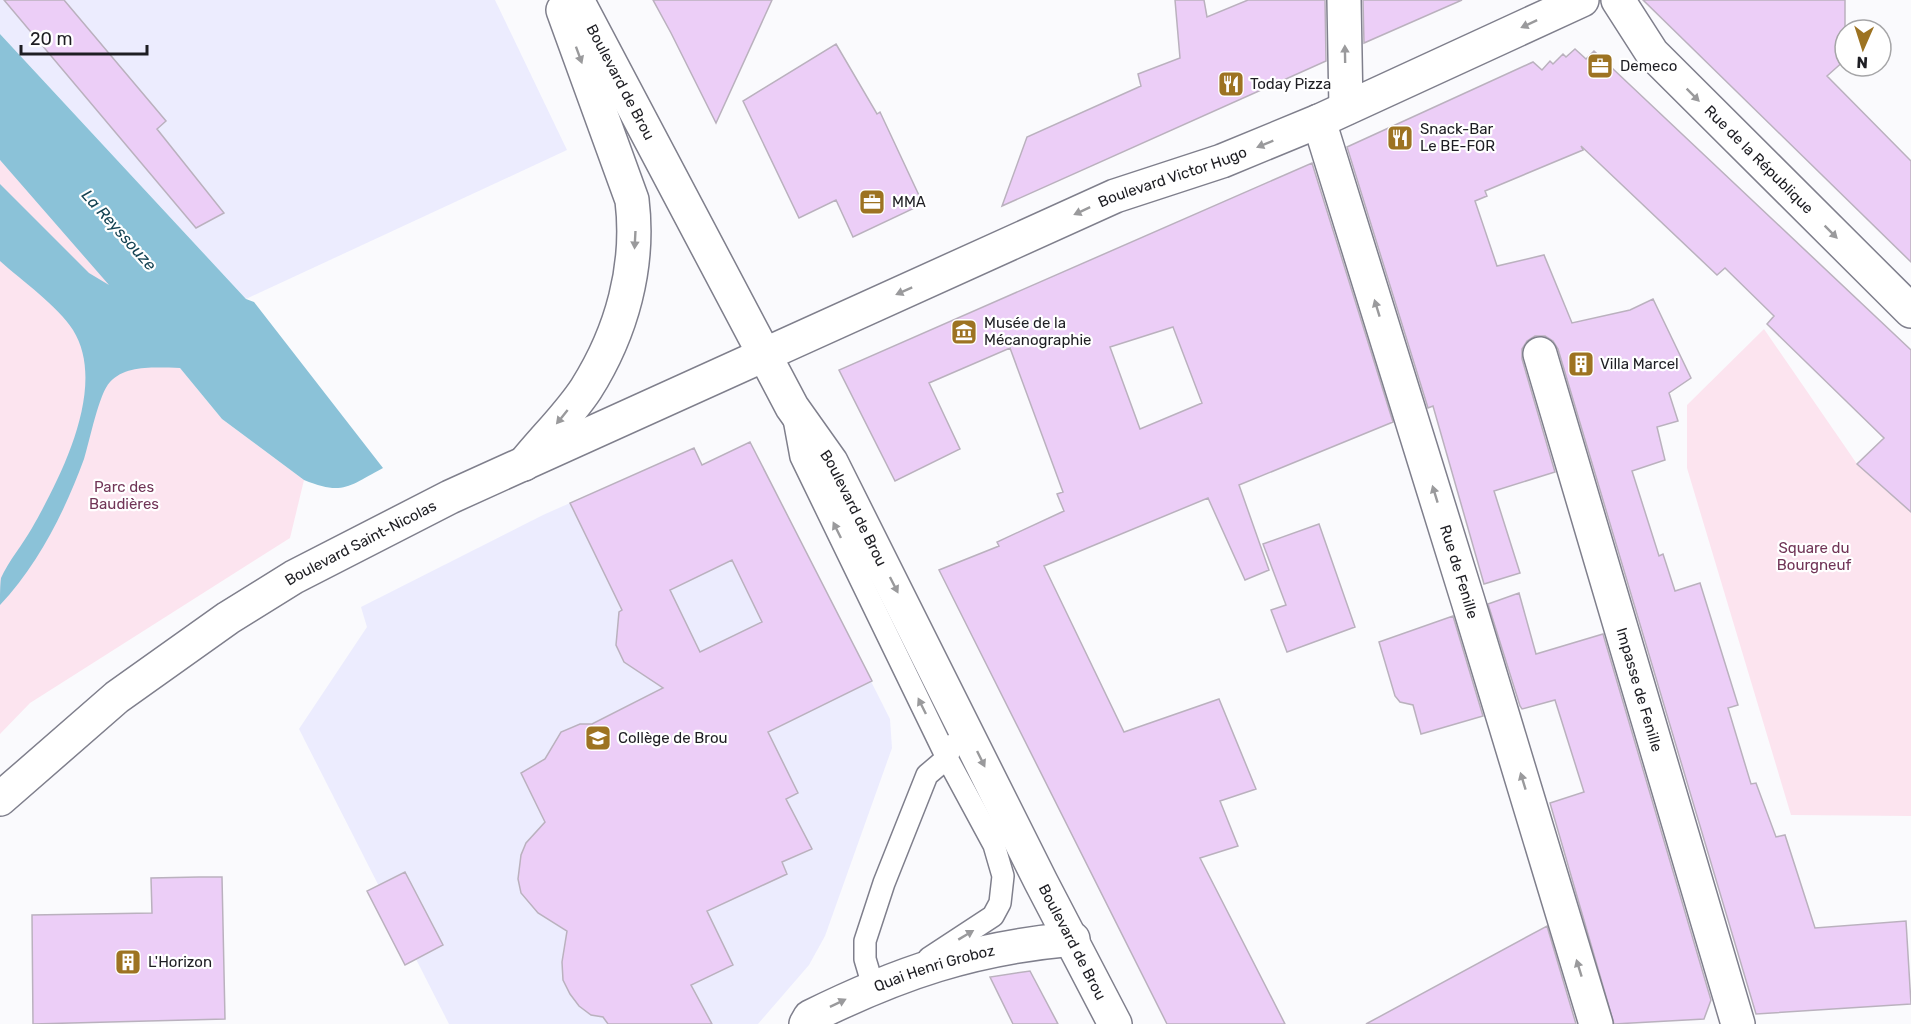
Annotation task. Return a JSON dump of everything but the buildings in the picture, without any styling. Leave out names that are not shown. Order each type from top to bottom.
[{"type":"main road","points":[[524,464],[586,389],[627,299],[636,232],[632,200],[559,0]]},
{"type":"main road","name":"Boulevard de Brou","points":[[577,0],[792,407],[831,462],[1041,882],[1073,939],[1115,1024]]},
{"type":"main road","name":"Rue de Fenille","points":[[1344,0],[1333,115],[1465,590],[1596,1024]]},
{"type":"main road","name":"Boulevard Victor Hugo","points":[[764,355],[1115,196],[1222,161],[1333,115],[1582,0]]},
{"type":"main road","name":"Rue de la République","points":[[1618,0],[1652,54],[1911,311]]},
{"type":"main road","name":"Impasse de Fenille","points":[[1540,354],[1738,1024]]},
{"type":"main road","name":"Boulevard Saint-Nicolas","points":[[0,799],[117,697],[228,618],[294,577],[424,509],[764,355]]},
{"type":"main road","name":"Quai Henri Groboz","points":[[806,1024],[810,1017],[886,981],[980,951],[1073,939]]},
{"type":"lane","points":[[792,407],[801,457],[947,758],[994,845],[1003,876],[1000,903],[993,916],[985,924],[886,981],[865,959],[865,941],[881,892],[927,775],[947,758],[952,744],[952,730],[942,681]]},
{"type":"shaded area","points":[[0,0],[495,0],[567,150],[246,299],[0,34]]},
{"type":"shaded area","name":"Collège de Brou","points":[[750,442],[890,719],[892,748],[825,936],[809,965],[758,1024],[449,1024],[299,729],[367,627],[361,607],[543,515],[694,448],[702,465]]},
{"type":"green space","name":"Parc des Baudières","points":[[0,160],[97,267],[222,419],[304,480],[290,538],[30,703],[0,734]]},
{"type":"green space","name":"Square du Bourgneuf","points":[[1764,329],[1857,464],[1911,512],[1911,816],[1791,815],[1687,468],[1687,405]]},
{"type":"water","name":"La Reyssouze","points":[[0,34],[246,299],[254,302],[383,468],[345,487],[317,485],[304,480],[222,419],[180,368],[143,368],[125,372],[117,376],[106,388],[84,459],[59,518],[26,573],[0,605],[1,578],[44,507],[67,458],[77,431],[83,404],[85,377],[82,352],[73,330],[49,303],[0,261],[0,184],[89,273],[109,285],[0,160]]},
{"type":"place","name":"Demeco","points":[[1600,66]]},
{"type":"place","name":"Today Pizza","points":[[1231,84]]},
{"type":"place","name":"Snack-Bar Le BE-FOR","points":[[1400,138]]},
{"type":"place","name":"MMA","points":[[872,202]]},
{"type":"place","name":"Musée de la Mécanographie","points":[[964,332]]},
{"type":"place","name":"Villa Marcel","points":[[1581,364]]},
{"type":"place","name":"Collège de Brou","points":[[598,738]]},
{"type":"place","name":"L'Horizon","points":[[128,962]]}]
